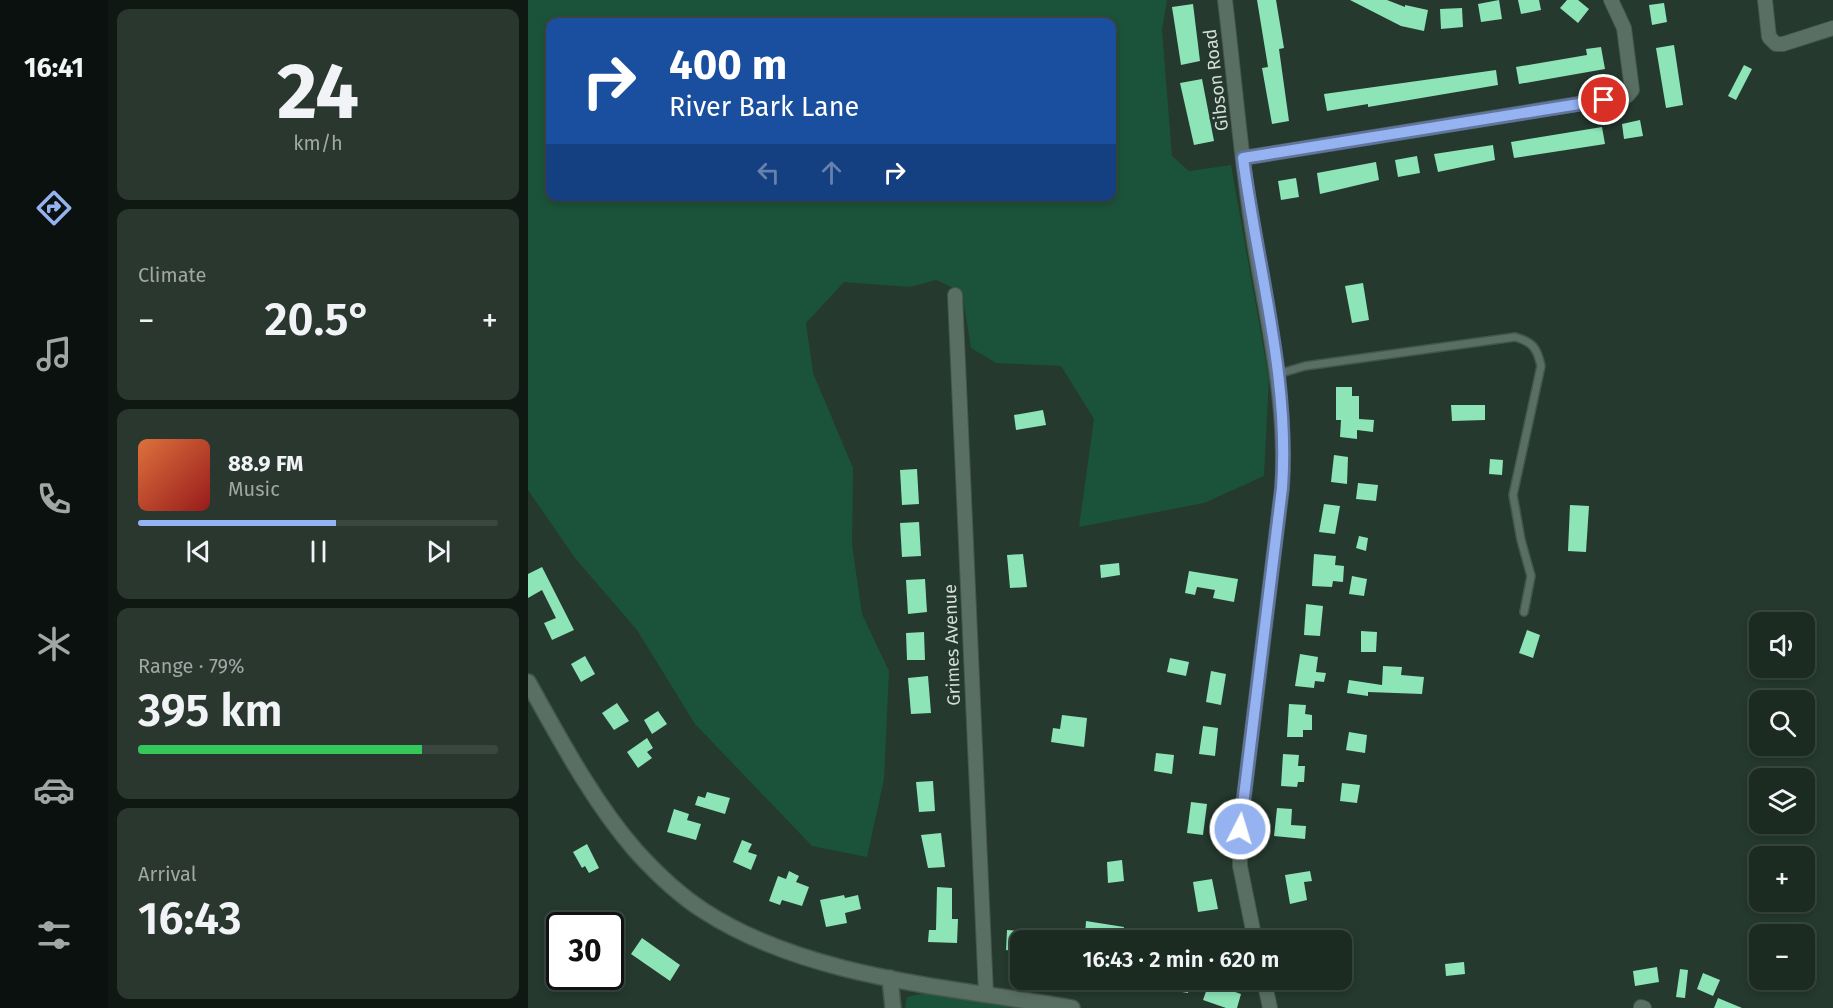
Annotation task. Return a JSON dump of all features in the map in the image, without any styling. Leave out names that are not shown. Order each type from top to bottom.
[{"type":"street","name":"Gibson Road","points":[[1225,0],[1251,222],[1278,374],[1285,440],[1282,488],[1240,846],[1240,866],[1253,930]]},
{"type":"street","points":[[1243,158],[1627,96],[1632,90],[1623,28],[1611,0]]},
{"type":"street","points":[[1765,0],[1769,37],[1776,44],[1783,44],[1833,28]]},
{"type":"street","name":"Grimes Avenue","points":[[955,295],[986,994]]},
{"type":"street","points":[[528,682],[622,834],[651,867],[686,898],[719,920],[783,949],[830,964],[890,978],[1072,1008]]},
{"type":"street","points":[[890,978],[893,1008]]},
{"type":"street","points":[[1266,990],[1270,1008]]},
{"type":"lane","points":[[1278,374],[1305,366],[1515,337],[1529,341],[1538,350],[1541,366],[1513,495],[1521,540],[1531,576],[1524,612]]},
{"type":"green space","points":[[528,0],[1167,0],[1162,30],[1172,156],[1189,171],[1231,165],[1269,379],[1264,476],[1204,503],[1079,527],[1094,419],[1061,366],[996,363],[971,348],[962,292],[936,280],[910,287],[844,282],[806,323],[813,373],[853,468],[852,544],[862,614],[889,671],[884,779],[867,857],[812,846],[695,724],[637,630],[575,558],[528,490]]},
{"type":"green space","points":[[925,993],[1013,1008],[905,1008],[907,997]]},
{"type":"building","points":[[1257,0],[1276,0],[1284,48],[1279,49],[1289,121],[1272,124],[1262,68],[1268,67]]},
{"type":"building","points":[[1350,0],[1387,0],[1405,7],[1405,5],[1428,10],[1424,31],[1401,26]]},
{"type":"building","points":[[1499,0],[1502,19],[1481,22],[1478,4]]},
{"type":"building","points":[[1518,0],[1539,0],[1541,10],[1521,14]]},
{"type":"building","points":[[1567,0],[1578,0],[1589,9],[1578,23],[1560,8]]},
{"type":"building","points":[[1664,3],[1667,22],[1652,25],[1649,5]]},
{"type":"building","points":[[1193,4],[1200,61],[1181,65],[1172,7]]},
{"type":"building","points":[[1462,8],[1463,27],[1441,29],[1440,9]]},
{"type":"building","points":[[1674,45],[1683,105],[1666,108],[1656,48]]},
{"type":"building","points":[[1601,47],[1605,69],[1519,84],[1516,67],[1587,55],[1586,49]]},
{"type":"building","points":[[1744,65],[1752,69],[1736,100],[1728,96]]},
{"type":"building","points":[[1496,70],[1498,85],[1368,107],[1368,104],[1327,111],[1324,94]]},
{"type":"building","points":[[1202,79],[1214,141],[1194,145],[1180,83]]},
{"type":"building","points":[[1640,120],[1643,136],[1624,139],[1622,124]]},
{"type":"building","points":[[1602,127],[1605,144],[1514,158],[1511,142]]},
{"type":"building","points":[[1493,145],[1495,160],[1438,172],[1434,154]]},
{"type":"building","points":[[1417,156],[1420,173],[1398,177],[1395,160]]},
{"type":"building","points":[[1376,162],[1379,180],[1320,194],[1317,173]]},
{"type":"building","points":[[1296,178],[1299,197],[1281,200],[1278,181]]},
{"type":"building","points":[[1363,283],[1369,320],[1352,323],[1345,286]]},
{"type":"building","points":[[1336,387],[1352,387],[1352,396],[1359,396],[1359,419],[1374,420],[1373,432],[1357,430],[1357,439],[1340,437],[1341,420],[1336,420]]},
{"type":"building","points":[[1451,405],[1485,405],[1485,420],[1452,421]]},
{"type":"building","points":[[1043,410],[1046,425],[1016,430],[1014,415]]},
{"type":"building","points":[[1334,455],[1348,457],[1347,484],[1331,482]]},
{"type":"building","points":[[1490,459],[1503,460],[1502,475],[1489,474]]},
{"type":"building","points":[[917,469],[919,504],[902,505],[900,470]]},
{"type":"building","points":[[1358,483],[1378,485],[1376,501],[1356,499]]},
{"type":"building","points":[[1324,504],[1340,506],[1335,534],[1319,532]]},
{"type":"building","points":[[1570,505],[1589,506],[1586,552],[1568,551]]},
{"type":"building","points":[[919,522],[921,556],[902,557],[900,523]]},
{"type":"building","points":[[1359,536],[1368,538],[1366,551],[1356,548]]},
{"type":"building","points":[[1023,554],[1027,587],[1010,588],[1007,555]]},
{"type":"building","points":[[1314,554],[1336,556],[1335,565],[1344,566],[1343,582],[1333,581],[1332,587],[1312,586]]},
{"type":"building","points":[[1119,563],[1120,575],[1101,578],[1100,565]]},
{"type":"building","points":[[542,567],[574,630],[552,640],[544,623],[556,618],[542,590],[528,598],[528,574]]},
{"type":"building","points":[[1189,571],[1238,579],[1234,602],[1213,598],[1215,590],[1197,587],[1195,595],[1185,593]]},
{"type":"building","points":[[1352,576],[1367,579],[1364,596],[1349,594]]},
{"type":"building","points":[[925,579],[927,612],[908,614],[906,580]]},
{"type":"building","points":[[1306,604],[1323,606],[1320,636],[1304,635]]},
{"type":"building","points":[[1527,630],[1540,635],[1533,658],[1519,653]]},
{"type":"building","points":[[1361,631],[1377,632],[1376,652],[1361,652]]},
{"type":"building","points":[[924,632],[925,660],[907,660],[906,633]]},
{"type":"building","points":[[1300,654],[1318,657],[1316,672],[1326,673],[1324,682],[1315,681],[1314,688],[1295,686]]},
{"type":"building","points":[[585,656],[595,674],[581,682],[571,664]]},
{"type":"building","points":[[1170,658],[1189,662],[1186,676],[1167,672]]},
{"type":"building","points":[[1383,666],[1402,667],[1401,675],[1424,677],[1422,694],[1368,692],[1368,696],[1347,693],[1349,680],[1382,685]]},
{"type":"building","points":[[1211,671],[1226,674],[1221,705],[1206,702]]},
{"type":"building","points":[[928,676],[931,713],[911,714],[908,678]]},
{"type":"building","points":[[617,703],[629,721],[614,730],[602,713]]},
{"type":"building","points":[[1289,704],[1306,705],[1305,714],[1312,715],[1312,730],[1303,730],[1303,737],[1287,737]]},
{"type":"building","points":[[658,711],[667,724],[652,734],[644,720]]},
{"type":"building","points":[[1062,715],[1087,718],[1084,747],[1051,742],[1053,728],[1060,729]]},
{"type":"building","points":[[1203,726],[1218,728],[1215,756],[1199,754]]},
{"type":"building","points":[[1349,732],[1367,735],[1365,753],[1346,750]]},
{"type":"building","points":[[647,738],[653,748],[647,752],[652,758],[638,768],[627,752]]},
{"type":"building","points":[[1156,753],[1174,755],[1172,774],[1154,771]]},
{"type":"building","points":[[1283,754],[1299,755],[1298,766],[1305,766],[1304,782],[1298,782],[1297,787],[1281,786]]},
{"type":"building","points":[[933,781],[935,811],[919,812],[916,782]]},
{"type":"building","points":[[1342,783],[1360,785],[1357,803],[1340,801]]},
{"type":"building","points":[[707,792],[730,798],[725,814],[695,805],[698,796],[705,798]]},
{"type":"building","points":[[1191,802],[1207,804],[1203,835],[1187,833]]},
{"type":"building","points":[[1277,808],[1292,809],[1291,825],[1306,826],[1305,839],[1274,836]]},
{"type":"building","points":[[674,809],[689,814],[687,820],[701,824],[696,840],[667,832]]},
{"type":"building","points":[[941,833],[945,867],[928,868],[921,835]]},
{"type":"building","points":[[742,840],[752,844],[748,852],[757,855],[751,870],[733,862]]},
{"type":"building","points":[[587,844],[599,868],[589,873],[585,866],[582,868],[573,852]]},
{"type":"building","points":[[1122,860],[1124,881],[1108,883],[1107,862]]},
{"type":"building","points":[[789,871],[799,876],[796,882],[809,887],[802,906],[782,900],[780,905],[769,901],[778,876],[786,879]]},
{"type":"building","points":[[1310,871],[1312,881],[1304,882],[1307,900],[1290,904],[1285,875]]},
{"type":"building","points":[[1212,879],[1218,909],[1198,912],[1193,882]]},
{"type":"building","points":[[937,887],[952,888],[952,919],[958,919],[957,943],[928,942],[929,930],[936,930]]},
{"type":"building","points":[[844,895],[845,898],[858,895],[861,909],[845,913],[847,923],[826,927],[820,900]]},
{"type":"building","points":[[1086,921],[1124,927],[1123,930],[1085,930]]},
{"type":"building","points":[[1007,930],[1010,930],[1010,951],[1006,950]]},
{"type":"building","points":[[642,938],[680,965],[670,981],[631,954]]},
{"type":"building","points":[[1464,962],[1465,974],[1446,976],[1445,964]]},
{"type":"building","points":[[1657,967],[1659,982],[1635,986],[1633,971]]},
{"type":"building","points":[[1680,969],[1688,970],[1685,998],[1676,997]]},
{"type":"building","points":[[1703,973],[1720,980],[1713,996],[1697,989]]},
{"type":"building","points":[[1170,990],[1189,990],[1188,993]]},
{"type":"building","points":[[1207,990],[1229,990],[1241,994],[1237,1008],[1226,1008],[1203,1000]]},
{"type":"building","points":[[1718,998],[1742,1008],[1714,1008]]},
{"type":"route","points":[[1240,829],[1272,576],[1285,440],[1278,370],[1251,222],[1243,158],[1604,100]]}]
